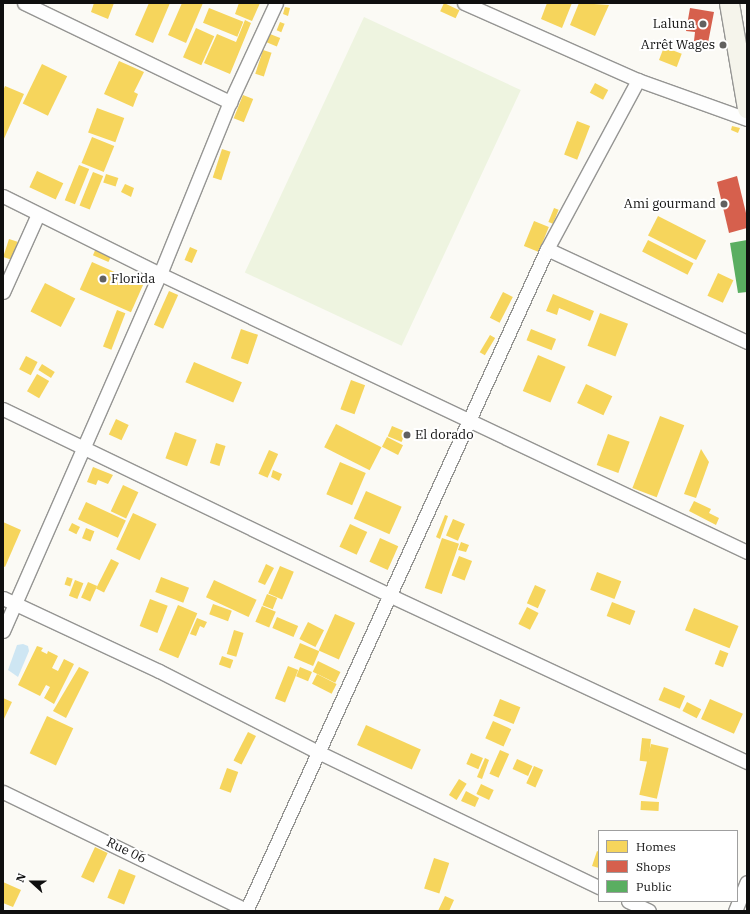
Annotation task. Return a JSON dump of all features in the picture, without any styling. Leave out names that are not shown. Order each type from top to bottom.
[{"type":"main road","points":[[729,3],[747,108]]},
{"type":"street","points":[[24,3],[230,102]]},
{"type":"street","points":[[3,631],[160,274],[230,102],[276,3]]},
{"type":"street","points":[[464,3],[638,80],[747,119]]},
{"type":"street","points":[[247,911],[391,596],[468,420],[547,249],[638,80]]},
{"type":"street","points":[[3,196],[160,274],[747,552]]},
{"type":"street","points":[[3,292],[38,214]]},
{"type":"street","points":[[547,249],[747,342]]},
{"type":"street","points":[[3,409],[391,596],[747,762]]},
{"type":"street","points":[[3,598],[159,671],[320,753],[598,887]]},
{"type":"street","name":"Rue 06","points":[[3,792],[247,911]]},
{"type":"street","points":[[735,911],[747,882]]},
{"type":"street","points":[[630,902],[649,911]]},
{"type":"green space","points":[[364,17],[521,90],[402,346],[245,273]]},
{"type":"water","points":[[23,644],[28,646],[29,651],[18,677],[8,670],[17,645]]},
{"type":"building: Homes","points":[[94,3],[114,3],[108,19],[91,12]]},
{"type":"building: Homes","points":[[149,3],[170,3],[153,43],[135,35]]},
{"type":"building: Homes","points":[[182,3],[203,3],[186,43],[168,35]]},
{"type":"building: Homes","points":[[239,3],[260,3],[252,21],[235,14]]},
{"type":"building: Homes","points":[[444,3],[459,10],[456,18],[440,11]]},
{"type":"building: Homes","points":[[547,3],[572,3],[562,28],[541,19]]},
{"type":"building: Homes","points":[[579,3],[609,5],[595,36],[570,25]]},
{"type":"building: Homes","points":[[285,7],[290,8],[288,16],[283,14]]},
{"type":"building: Homes","points":[[209,8],[243,22],[237,37],[203,23]]},
{"type":"building: Homes","points":[[245,20],[251,23],[230,74],[204,63],[217,34],[236,42]]},
{"type":"building: Homes","points":[[280,22],[285,24],[281,32],[277,30]]},
{"type":"building: Homes","points":[[196,28],[214,36],[201,65],[183,57]]},
{"type":"building: Homes","points":[[270,34],[280,38],[277,46],[267,42]]},
{"type":"building: Homes","points":[[664,47],[682,54],[677,67],[659,60]]},
{"type":"building: Homes","points":[[263,50],[272,53],[264,77],[255,74]]},
{"type":"building: Homes","points":[[119,61],[144,72],[134,92],[138,94],[133,107],[104,94]]},
{"type":"building: Homes","points":[[42,64],[67,76],[48,116],[23,104]]},
{"type":"building: Homes","points":[[595,83],[608,90],[603,100],[590,93]]},
{"type":"building: Homes","points":[[5,86],[24,94],[3,141],[3,91]]},
{"type":"building: Homes","points":[[243,95],[253,99],[244,122],[234,118]]},
{"type":"building: Homes","points":[[97,108],[124,118],[115,142],[88,132]]},
{"type":"building: Homes","points":[[577,121],[590,126],[577,160],[564,155]]},
{"type":"building: Homes","points":[[732,126],[740,128],[738,133],[731,130]]},
{"type":"building: Homes","points":[[92,137],[114,146],[104,172],[82,163]]},
{"type":"building: Homes","points":[[222,149],[231,152],[221,180],[213,178]]},
{"type":"building: Homes","points":[[79,165],[89,169],[75,204],[65,200]]},
{"type":"building: Homes","points":[[37,171],[63,183],[56,200],[29,187]]},
{"type":"building: Homes","points":[[93,172],[103,176],[90,209],[80,205]]},
{"type":"building: Homes","points":[[106,174],[118,178],[116,187],[103,183]]},
{"type":"building: Homes","points":[[125,184],[134,188],[131,197],[121,192]]},
{"type":"building: Homes","points":[[554,208],[559,210],[553,224],[548,222]]},
{"type":"building: Homes","points":[[658,216],[706,241],[696,260],[648,236]]},
{"type":"building: Homes","points":[[534,221],[549,227],[539,252],[524,246]]},
{"type":"building: Homes","points":[[9,239],[18,242],[12,260],[3,257]]},
{"type":"building: Homes","points":[[648,240],[693,263],[688,275],[642,252]]},
{"type":"building: Homes","points":[[97,246],[113,253],[108,262],[93,255]]},
{"type":"building: Homes","points":[[190,247],[197,250],[192,263],[185,260]]},
{"type":"building: Homes","points":[[92,262],[143,285],[131,312],[80,289]]},
{"type":"building: Homes","points":[[718,273],[733,280],[723,303],[707,296]]},
{"type":"building: Homes","points":[[45,283],[75,298],[61,327],[30,312]]},
{"type":"building: Homes","points":[[169,291],[178,295],[163,329],[154,325]]},
{"type":"building: Homes","points":[[503,292],[513,297],[500,323],[490,318]]},
{"type":"building: Homes","points":[[553,294],[594,311],[590,321],[559,308],[557,315],[546,311]]},
{"type":"building: Homes","points":[[117,310],[125,313],[111,350],[103,346]]},
{"type":"building: Homes","points":[[600,313],[628,324],[615,356],[587,346]]},
{"type":"building: Homes","points":[[241,329],[258,335],[248,364],[231,358]]},
{"type":"building: Homes","points":[[531,329],[556,339],[552,350],[527,340]]},
{"type":"building: Homes","points":[[490,335],[495,338],[485,355],[480,352]]},
{"type":"building: Homes","points":[[538,355],[566,367],[550,403],[523,391]]},
{"type":"building: Homes","points":[[26,356],[38,362],[31,375],[19,369]]},
{"type":"building: Homes","points":[[194,362],[242,382],[233,403],[185,382]]},
{"type":"building: Homes","points":[[42,364],[55,372],[51,378],[38,370]]},
{"type":"building: Homes","points":[[37,374],[49,381],[39,398],[27,391]]},
{"type":"building: Homes","points":[[351,380],[365,385],[354,414],[340,409]]},
{"type":"building: Homes","points":[[586,384],[612,396],[603,415],[577,403]]},
{"type":"building: Homes","points":[[660,416],[684,425],[657,497],[632,488]]},
{"type":"building: Homes","points":[[116,419],[129,425],[122,440],[109,434]]},
{"type":"building: Homes","points":[[336,424],[381,447],[370,470],[324,447]]},
{"type":"building: Homes","points":[[392,426],[406,432],[402,442],[388,436]]},
{"type":"building: Homes","points":[[175,432],[197,440],[187,466],[165,458]]},
{"type":"building: Homes","points":[[608,434],[630,442],[618,473],[597,465]]},
{"type":"building: Homes","points":[[387,437],[403,445],[398,455],[382,447]]},
{"type":"building: Homes","points":[[216,443],[226,446],[219,466],[210,463]]},
{"type":"building: Homes","points":[[701,449],[709,462],[696,498],[684,494]]},
{"type":"building: Homes","points":[[269,450],[278,454],[268,478],[258,474]]},
{"type":"building: Homes","points":[[340,462],[366,473],[352,505],[326,494]]},
{"type":"building: Homes","points":[[93,467],[113,475],[108,484],[98,480],[96,485],[87,482]]},
{"type":"building: Homes","points":[[273,470],[282,474],[279,481],[271,477]]},
{"type":"building: Homes","points":[[123,485],[138,492],[126,518],[111,511]]},
{"type":"building: Homes","points":[[366,491],[402,507],[389,534],[354,518]]},
{"type":"building: Homes","points":[[694,501],[711,509],[709,513],[719,518],[716,525],[689,511]]},
{"type":"building: Homes","points":[[86,502],[126,521],[118,538],[78,519]]},
{"type":"building: Homes","points":[[133,513],[157,524],[140,560],[116,549]]},
{"type":"building: Homes","points":[[445,515],[448,516],[440,539],[436,537]]},
{"type":"building: Homes","points":[[453,519],[465,524],[458,541],[446,536]]},
{"type":"building: Homes","points":[[3,522],[21,530],[5,567],[3,566]]},
{"type":"building: Homes","points":[[72,523],[80,527],[76,534],[68,530]]},
{"type":"building: Homes","points":[[350,524],[367,532],[357,555],[339,547]]},
{"type":"building: Homes","points":[[86,528],[94,531],[90,541],[82,538]]},
{"type":"building: Homes","points":[[380,538],[398,546],[388,570],[369,562]]},
{"type":"building: Homes","points":[[442,538],[459,544],[442,594],[425,588]]},
{"type":"building: Homes","points":[[461,542],[469,545],[466,552],[458,550]]},
{"type":"building: Homes","points":[[459,556],[472,561],[465,581],[451,576]]},
{"type":"building: Homes","points":[[111,559],[119,563],[104,592],[96,588]]},
{"type":"building: Homes","points":[[266,564],[274,568],[265,585],[258,582]]},
{"type":"building: Homes","points":[[280,566],[294,572],[282,599],[268,594]]},
{"type":"building: Homes","points":[[597,572],[621,581],[614,599],[590,590]]},
{"type":"building: Homes","points":[[67,577],[73,579],[70,586],[65,585]]},
{"type":"building: Homes","points":[[161,577],[189,588],[183,603],[155,592]]},
{"type":"building: Homes","points":[[75,580],[83,583],[77,599],[69,596]]},
{"type":"building: Homes","points":[[214,580],[257,600],[249,617],[206,597]]},
{"type":"building: Homes","points":[[88,582],[97,586],[90,602],[81,598]]},
{"type":"building: Homes","points":[[535,585],[546,590],[538,608],[527,603]]},
{"type":"building: Homes","points":[[267,594],[277,598],[273,609],[263,605]]},
{"type":"building: Homes","points":[[150,599],[168,606],[157,633],[140,626]]},
{"type":"building: Homes","points":[[612,602],[635,611],[630,625],[607,616]]},
{"type":"building: Homes","points":[[213,604],[232,611],[228,621],[209,614]]},
{"type":"building: Homes","points":[[178,605],[197,613],[178,658],[159,650]]},
{"type":"building: Homes","points":[[262,606],[276,612],[269,628],[255,622]]},
{"type":"building: Homes","points":[[527,607],[539,613],[530,630],[518,624]]},
{"type":"building: Homes","points":[[694,608],[739,626],[730,648],[685,630]]},
{"type":"building: Homes","points":[[335,614],[355,623],[339,659],[319,651]]},
{"type":"building: Homes","points":[[277,617],[298,626],[293,637],[272,628]]},
{"type":"building: Homes","points":[[197,618],[207,622],[204,628],[200,626],[196,636],[190,634]]},
{"type":"building: Homes","points":[[308,622],[324,630],[315,647],[299,639]]},
{"type":"building: Homes","points":[[234,630],[244,633],[236,657],[227,654]]},
{"type":"building: Homes","points":[[300,643],[319,651],[313,666],[294,658]]},
{"type":"building: Homes","points":[[37,646],[43,648],[41,651],[47,654],[48,651],[58,656],[52,668],[58,671],[64,659],[74,664],[54,704],[44,698],[50,687],[46,685],[40,696],[18,685]]},
{"type":"building: Homes","points":[[720,650],[728,653],[723,667],[715,664]]},
{"type":"building: Homes","points":[[222,656],[233,660],[230,669],[219,664]]},
{"type":"building: Homes","points":[[318,661],[340,672],[335,683],[313,672]]},
{"type":"building: Homes","points":[[288,666],[298,670],[285,703],[275,698]]},
{"type":"building: Homes","points":[[79,667],[89,672],[66,718],[53,711]]},
{"type":"building: Homes","points":[[300,667],[312,672],[308,681],[296,676]]},
{"type":"building: Homes","points":[[317,674],[337,684],[332,694],[312,684]]},
{"type":"building: Homes","points":[[664,687],[685,696],[680,709],[659,700]]},
{"type":"building: Homes","points":[[3,698],[12,702],[3,721]]},
{"type":"building: Homes","points":[[500,699],[520,707],[514,724],[493,716]]},
{"type":"building: Homes","points":[[710,699],[743,714],[734,734],[701,719]]},
{"type":"building: Homes","points":[[687,702],[701,709],[697,718],[682,711]]},
{"type":"building: Homes","points":[[47,716],[73,728],[56,765],[30,753]]},
{"type":"building: Homes","points":[[493,721],[511,729],[504,746],[485,738]]},
{"type":"building: Homes","points":[[366,725],[421,749],[412,770],[357,745]]},
{"type":"building: Homes","points":[[248,732],[256,736],[241,765],[233,761]]},
{"type":"building: Homes","points":[[642,738],[651,739],[649,762],[640,761]]},
{"type":"building: Homes","points":[[651,744],[669,748],[657,799],[639,795]]},
{"type":"building: Homes","points":[[500,750],[509,754],[499,778],[489,774]]},
{"type":"building: Homes","points":[[471,753],[483,758],[478,769],[466,764]]},
{"type":"building: Homes","points":[[485,758],[489,760],[482,779],[477,777]]},
{"type":"building: Homes","points":[[517,759],[533,766],[528,776],[513,769]]},
{"type":"building: Homes","points":[[534,766],[543,770],[535,787],[526,783]]},
{"type":"building: Homes","points":[[227,768],[238,772],[231,793],[219,789]]},
{"type":"building: Homes","points":[[459,779],[467,784],[457,800],[449,795]]},
{"type":"building: Homes","points":[[481,784],[494,790],[489,800],[476,794]]},
{"type":"building: Homes","points":[[466,791],[479,798],[475,807],[461,801]]},
{"type":"building: Homes","points":[[641,801],[659,802],[659,811],[641,810]]},
{"type":"building: Homes","points":[[95,847],[108,853],[94,883],[81,877]]},
{"type":"building: Homes","points":[[597,851],[598,868],[592,866]]},
{"type":"building: Homes","points":[[434,858],[449,863],[439,893],[424,888]]},
{"type":"building: Homes","points":[[119,869],[136,876],[124,904],[107,898]]},
{"type":"building: Homes","points":[[3,882],[21,890],[13,907],[3,903]]},
{"type":"building: Homes","points":[[445,896],[454,900],[449,911],[438,911]]},
{"type":"building: Shops","points":[[690,8],[714,12],[708,43],[694,41],[695,32],[686,31]]},
{"type":"building: Shops","points":[[737,176],[747,217],[747,228],[729,233],[717,182]]},
{"type":"building: Public","points":[[747,240],[747,292],[738,293],[730,243]]},
{"type":"place","name":"Laluna","points":[[703,24]]},
{"type":"place","name":"Arrêt Wages","points":[[723,45]]},
{"type":"place","name":"Ami gourmand","points":[[724,204]]},
{"type":"place","name":"Florida","points":[[103,279]]},
{"type":"place","name":"El dorado","points":[[407,435]]}]
